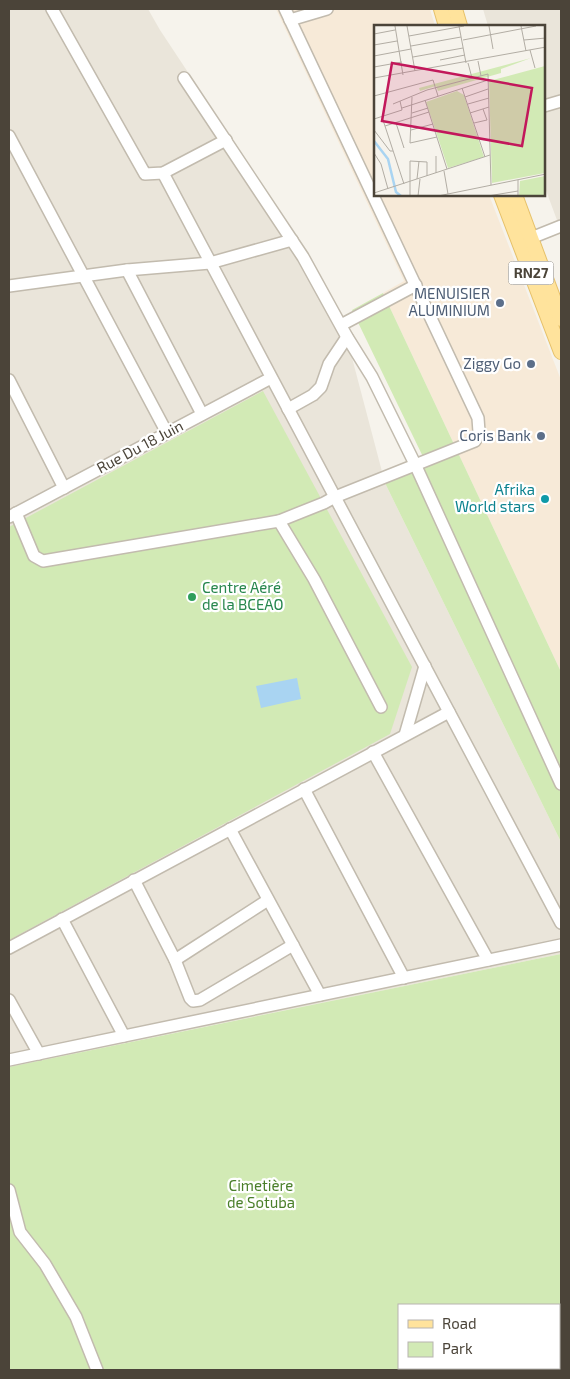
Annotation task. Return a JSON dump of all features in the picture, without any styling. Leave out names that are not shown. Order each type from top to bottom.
[{"type":"main road","points":[[441,9],[446,25]]},
{"type":"main road","points":[[455,9],[460,25]]},
{"type":"main road","name":"RN27","points":[[501,196],[561,352]]},
{"type":"main road","name":"RN27","points":[[515,196],[561,319]]},
{"type":"street","points":[[52,9],[143,172],[148,175],[164,173],[226,140]]},
{"type":"street","points":[[13,515],[34,556],[44,561],[279,521],[475,441],[480,432],[478,418],[285,9]]},
{"type":"street","points":[[290,20],[328,9]]},
{"type":"street","points":[[184,78],[292,240],[372,377],[415,464],[561,782]]},
{"type":"street","points":[[545,106],[561,101]]},
{"type":"street","points":[[9,137],[167,433]]},
{"type":"street","points":[[164,173],[561,923]]},
{"type":"street","points":[[531,238],[561,226]]},
{"type":"street","points":[[9,286],[127,270],[210,263],[292,240]]},
{"type":"street","points":[[127,270],[202,414]]},
{"type":"street","points":[[342,325],[416,285]]},
{"type":"street","points":[[288,409],[314,395],[321,387],[329,364],[348,336]]},
{"type":"street","name":"Rue Du 18 Juin","points":[[13,515],[271,378]]},
{"type":"street","points":[[9,380],[64,488]]},
{"type":"street","points":[[279,521],[314,580],[381,707]]},
{"type":"street","points":[[405,735],[425,666]]},
{"type":"street","points":[[9,948],[449,712]]},
{"type":"street","points":[[374,752],[488,960]]},
{"type":"street","points":[[304,789],[404,978]]},
{"type":"street","points":[[230,829],[320,995]]},
{"type":"street","points":[[134,880],[175,960],[192,1001],[200,1000],[292,945]]},
{"type":"street","points":[[175,960],[268,900]]},
{"type":"street","points":[[62,919],[124,1036]]},
{"type":"street","points":[[9,1060],[561,945]]},
{"type":"street","points":[[9,1000],[39,1054]]},
{"type":"street","points":[[9,1190],[20,1232],[45,1264],[76,1317],[97,1370]]},
{"type":"street","points":[[9,1227],[20,1232]]},
{"type":"shaded area","points":[[9,9],[148,9],[307,252],[341,316],[385,483],[561,842],[561,954],[9,1067]]},
{"type":"shaded area","points":[[276,9],[430,9],[435,25],[374,25],[374,196],[489,196],[561,380],[561,672],[383,293],[404,281]]},
{"type":"shaded area","points":[[483,9],[561,9],[561,231],[545,188],[545,25],[488,25]]},
{"type":"green space","points":[[383,293],[561,672],[561,842],[385,483],[426,463],[352,310]]},
{"type":"green space","name":"Centre Aéré de la BCEAO","points":[[263,391],[412,667],[390,734],[9,940],[9,527]]},
{"type":"green space","name":"Cimetière de Sotuba","points":[[561,954],[561,1370],[9,1370],[9,1067]]},
{"type":"water","points":[[297,678],[301,699],[261,708],[256,686]]},
{"type":"place","name":"MENUISIER ALUMINIUM","points":[[500,303]]},
{"type":"place","name":"Ziggy Go","points":[[531,364]]},
{"type":"place","name":"Coris Bank","points":[[541,436]]},
{"type":"place","name":"Afrika World stars","points":[[545,499]]},
{"type":"place","name":"Centre Aéré de la BCEAO","points":[[192,597]]}]
